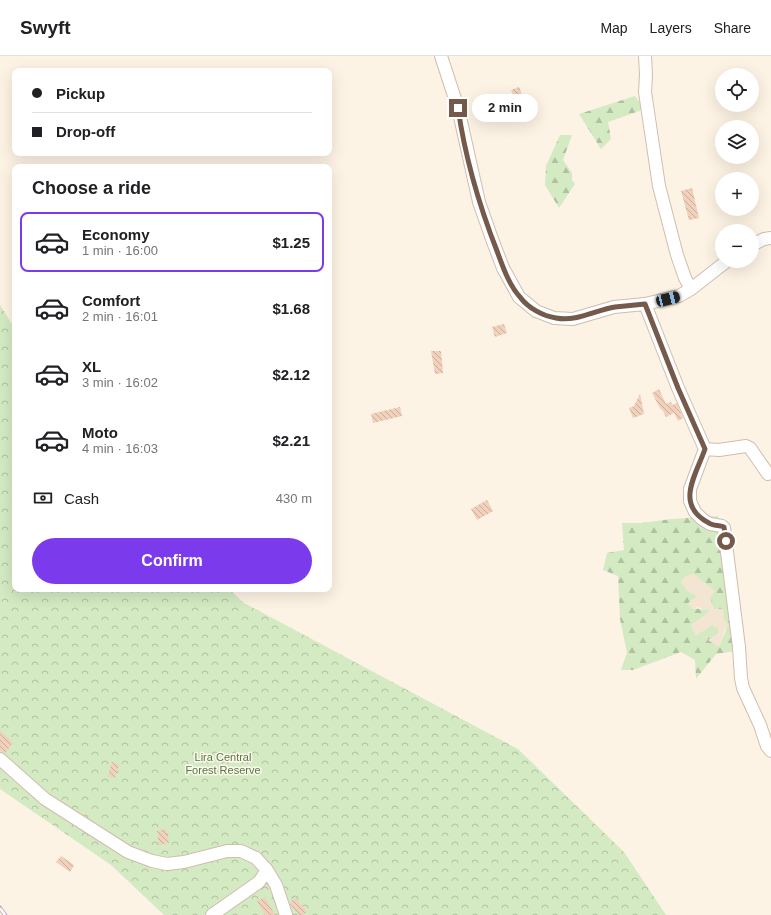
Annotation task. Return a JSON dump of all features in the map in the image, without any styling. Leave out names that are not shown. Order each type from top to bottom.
[{"type":"street","points":[[441,56],[458,108],[479,202],[503,268],[519,297],[536,311],[564,320],[573,319],[614,307],[645,304],[679,296],[691,289],[718,268]]},
{"type":"street","points":[[645,56],[645,92],[659,186],[677,255],[685,278],[691,289]]},
{"type":"street","points":[[759,242],[771,238]]},
{"type":"street","points":[[645,304],[678,388],[705,449],[690,489],[690,502],[695,512],[702,519],[710,524],[722,526],[724,528],[739,647],[740,678],[760,725],[765,742],[771,751]]},
{"type":"street","points":[[705,449],[719,450],[746,446],[750,448],[768,474]]},
{"type":"street","points":[[0,759],[45,799],[128,852],[152,861],[167,864],[184,862],[227,851],[241,851],[256,858],[276,885],[286,915]]},
{"type":"street","points":[[212,915],[259,882],[266,870]]},
{"type":"street","points":[[259,882],[276,885]]},
{"type":"shaded area","points":[[693,574],[715,591],[721,609],[724,611],[723,617],[728,626],[725,629],[719,647],[708,640],[696,636],[691,625],[708,612],[708,609],[705,610],[698,607],[693,609],[688,603],[697,596],[687,591],[681,582],[686,576]]},
{"type":"green space","points":[[635,96],[641,104],[642,110],[608,122],[611,139],[601,149],[579,114]]},
{"type":"green space","points":[[560,135],[572,135],[563,160],[572,173],[572,180],[575,184],[559,208],[545,185],[546,166]]},
{"type":"green space","name":"Lira Central Forest Reserve","points":[[0,305],[12,324],[12,592],[232,592],[244,603],[518,749],[624,852],[666,915],[164,915],[111,865],[0,789]]},
{"type":"green space","points":[[718,516],[735,651],[716,654],[696,679],[695,660],[681,652],[633,670],[621,670],[627,653],[620,619],[618,576],[603,570],[607,553],[624,550],[622,523],[642,523],[671,519]],"holes":[[[693,574],[715,591],[710,598],[714,609],[721,609],[724,611],[723,617],[728,624],[719,647],[708,640],[717,634],[718,629],[712,625],[696,636],[691,625],[709,612],[708,609],[693,609],[688,603],[697,596],[687,591],[681,582],[686,576]]]},
{"type":"building","points":[[519,87],[523,97],[515,100],[511,90]]},
{"type":"building","points":[[692,188],[699,218],[689,220],[681,191]]},
{"type":"building","points":[[504,324],[507,333],[495,337],[492,327]]},
{"type":"building","points":[[431,351],[441,351],[443,373],[435,374]]},
{"type":"building","points":[[659,389],[666,404],[671,402],[672,405],[677,403],[683,418],[678,421],[674,413],[666,417],[652,393]]},
{"type":"building","points":[[640,394],[644,414],[633,418],[629,408],[634,406]]},
{"type":"building","points":[[400,407],[402,416],[373,423],[371,414]]},
{"type":"building","points":[[487,500],[493,511],[477,520],[471,509]]},
{"type":"building","points":[[0,730],[13,743],[5,753],[0,750]]},
{"type":"building","points":[[112,762],[119,765],[115,778],[108,776]]},
{"type":"building","points":[[166,829],[169,843],[159,845],[157,831]]},
{"type":"building","points":[[61,856],[74,865],[70,872],[56,862]]},
{"type":"building","points":[[265,897],[275,915],[265,915],[257,901]]},
{"type":"building","points":[[296,898],[307,912],[303,915],[299,915],[290,904],[290,902]]},
{"type":"railway","points":[[0,908],[5,915]]},
{"type":"route","points":[[458,108],[479,202],[503,268],[519,297],[536,311],[547,316],[564,320],[573,319],[614,307],[645,304],[678,388],[705,449],[690,489],[690,502],[695,512],[702,519],[710,524],[724,527],[726,541]]}]
